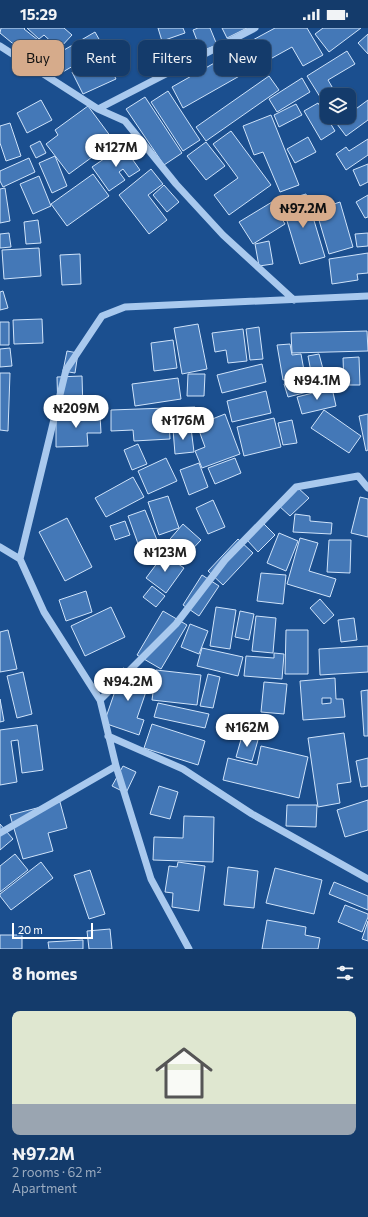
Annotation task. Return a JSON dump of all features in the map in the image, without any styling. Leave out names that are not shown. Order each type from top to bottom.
[{"type":"street","points":[[98,109],[255,28]]},
{"type":"street","points":[[0,46],[98,109],[125,121],[176,184],[223,235],[294,300]]},
{"type":"street","points":[[20,559],[66,370],[102,316],[125,307],[368,296]]},
{"type":"street","points":[[100,700],[176,624],[225,560],[296,487],[358,476],[368,488]]},
{"type":"street","points":[[0,547],[20,559],[44,612],[100,700],[116,766],[151,879],[189,949]]},
{"type":"street","points":[[108,736],[183,769],[252,814],[368,879]]},
{"type":"street","points":[[0,833],[116,766]]},
{"type":"building","points":[[1,28],[25,28],[24,29],[38,40],[12,40],[12,43],[0,33]]},
{"type":"building","points":[[27,28],[64,28],[72,35],[64,44],[64,40],[49,40],[44,35],[39,39]]},
{"type":"building","points":[[158,28],[183,28],[185,33],[162,40]]},
{"type":"building","points":[[198,28],[210,28],[215,40],[214,46],[206,49],[206,40],[197,40],[193,30]]},
{"type":"building","points":[[222,28],[247,28],[227,38]]},
{"type":"building","points":[[275,28],[307,28],[323,55],[303,66],[292,47],[271,59],[271,40],[253,40]]},
{"type":"building","points":[[323,28],[361,28],[329,52],[315,34]]},
{"type":"building","points":[[95,32],[100,40],[81,40]]},
{"type":"building","points":[[368,34],[368,54],[358,43]]},
{"type":"building","points":[[72,45],[72,67],[64,71],[64,50]]},
{"type":"building","points":[[347,51],[355,64],[328,80],[333,88],[320,88],[320,97],[307,76]]},
{"type":"building","points":[[214,63],[214,76],[239,76],[183,108],[172,87],[191,76],[206,76],[206,68]]},
{"type":"building","points":[[74,76],[114,76],[116,79],[83,94]]},
{"type":"building","points":[[269,76],[279,90],[206,141],[196,127]]},
{"type":"building","points":[[302,78],[310,92],[277,112],[269,99]]},
{"type":"building","points":[[168,91],[200,140],[183,151],[151,102]]},
{"type":"building","points":[[145,97],[182,153],[164,165],[126,109]]},
{"type":"building","points":[[41,100],[52,120],[27,133],[17,113]]},
{"type":"building","points":[[368,100],[368,120],[346,136],[337,124],[356,124],[356,109]]},
{"type":"building","points":[[318,103],[320,106],[320,124],[331,124],[335,131],[321,140],[304,111]]},
{"type":"building","points":[[296,104],[302,115],[279,127],[274,115]]},
{"type":"building","points":[[88,106],[114,141],[69,174],[46,144],[58,135],[55,130]]},
{"type":"building","points":[[271,115],[299,185],[280,192],[263,152],[254,155],[243,126]]},
{"type":"building","points":[[10,123],[21,156],[6,161],[0,143],[0,126]]},
{"type":"building","points":[[231,131],[271,185],[229,215],[214,195],[238,178],[213,144]]},
{"type":"building","points":[[308,137],[316,152],[295,163],[287,149]]},
{"type":"building","points":[[368,139],[368,155],[346,170],[336,154],[346,147],[349,151]]},
{"type":"building","points":[[40,141],[46,153],[36,158],[30,146]]},
{"type":"building","points":[[206,142],[225,166],[206,180],[187,156]]},
{"type":"building","points":[[123,146],[140,170],[129,177],[123,169],[119,172],[125,180],[109,191],[92,167]]},
{"type":"building","points":[[55,156],[67,186],[52,193],[39,163]]},
{"type":"building","points":[[29,158],[35,172],[3,187],[0,181],[0,171]]},
{"type":"building","points":[[368,164],[368,182],[360,186],[353,170]]},
{"type":"building","points":[[151,169],[163,184],[148,195],[167,220],[149,234],[119,195]]},
{"type":"building","points":[[93,174],[109,196],[67,226],[51,204]]},
{"type":"building","points":[[39,176],[51,206],[33,214],[20,184]]},
{"type":"building","points":[[164,185],[179,202],[167,212],[153,195]]},
{"type":"building","points":[[5,188],[10,221],[0,223],[0,189]]},
{"type":"building","points":[[306,194],[325,257],[300,264],[281,201]]},
{"type":"building","points":[[368,195],[368,217],[365,218],[356,202]]},
{"type":"building","points":[[272,202],[285,224],[253,244],[239,222]]},
{"type":"building","points":[[340,202],[353,247],[329,254],[316,210]]},
{"type":"building","points":[[38,220],[41,243],[26,244],[24,222]]},
{"type":"building","points":[[9,233],[11,247],[0,248],[0,234]]},
{"type":"building","points":[[368,233],[368,246],[357,247],[355,234]]},
{"type":"building","points":[[269,241],[273,264],[259,266],[255,244]]},
{"type":"building","points":[[39,248],[41,276],[4,279],[2,250]]},
{"type":"building","points":[[368,253],[368,273],[357,274],[358,280],[332,284],[329,259]]},
{"type":"building","points":[[80,254],[81,284],[62,285],[60,255]]},
{"type":"building","points":[[3,291],[8,308],[0,310],[0,292]]},
{"type":"building","points":[[42,319],[43,343],[14,344],[13,320]]},
{"type":"building","points":[[0,322],[9,322],[9,345],[0,345]]},
{"type":"building","points":[[198,324],[207,369],[182,374],[174,328]]},
{"type":"building","points":[[259,327],[263,359],[250,360],[246,329]]},
{"type":"building","points":[[243,329],[247,361],[228,363],[226,350],[215,352],[212,333]]},
{"type":"building","points":[[367,331],[368,351],[292,353],[291,333]]},
{"type":"building","points":[[173,340],[177,368],[154,371],[151,343]]},
{"type":"building","points":[[290,344],[292,355],[301,354],[305,376],[283,380],[277,345]]},
{"type":"building","points":[[10,348],[12,366],[0,367],[0,349]]},
{"type":"building","points":[[67,351],[78,353],[75,373],[63,371]]},
{"type":"building","points":[[319,354],[323,369],[311,372],[308,356]]},
{"type":"building","points":[[359,357],[360,385],[344,385],[343,358]]},
{"type":"building","points":[[262,364],[266,382],[222,393],[217,375]]},
{"type":"building","points":[[0,373],[10,373],[8,431],[0,430]]},
{"type":"building","points":[[188,374],[205,374],[204,396],[187,396]]},
{"type":"building","points":[[82,376],[83,411],[58,412],[57,377]]},
{"type":"building","points":[[178,378],[181,399],[135,406],[132,384]]},
{"type":"building","points":[[303,379],[307,392],[288,397],[284,384]]},
{"type":"building","points":[[332,388],[336,406],[302,414],[297,397]]},
{"type":"building","points":[[266,391],[271,413],[232,422],[227,401]]},
{"type":"building","points":[[195,407],[195,421],[169,422],[170,439],[134,441],[133,430],[111,431],[111,410]]},
{"type":"building","points":[[324,410],[361,436],[349,453],[311,428]]},
{"type":"building","points":[[100,414],[101,433],[87,433],[88,446],[56,447],[56,416]]},
{"type":"building","points":[[225,414],[240,454],[202,468],[195,451],[205,447],[197,425]]},
{"type":"building","points":[[368,414],[368,450],[366,451],[359,416]]},
{"type":"building","points":[[274,418],[281,447],[244,456],[237,427]]},
{"type":"building","points":[[292,420],[297,443],[283,445],[278,423]]},
{"type":"building","points":[[191,428],[194,452],[175,454],[173,429]]},
{"type":"building","points":[[138,444],[147,464],[132,470],[124,450]]},
{"type":"building","points":[[166,458],[177,481],[148,494],[138,471]]},
{"type":"building","points":[[235,458],[241,473],[215,484],[208,468]]},
{"type":"building","points":[[199,463],[208,487],[189,495],[180,470]]},
{"type":"building","points":[[133,477],[144,497],[106,517],[95,498]]},
{"type":"building","points":[[297,487],[309,498],[290,516],[278,505]]},
{"type":"building","points":[[168,496],[179,528],[159,535],[148,502]]},
{"type":"building","points":[[360,497],[368,499],[368,537],[351,533]]},
{"type":"building","points":[[213,500],[225,527],[208,534],[196,508]]},
{"type":"building","points":[[145,510],[159,545],[141,552],[128,516]]},
{"type":"building","points":[[295,514],[310,516],[310,521],[332,523],[331,534],[293,532]]},
{"type":"building","points":[[67,518],[92,567],[65,581],[39,532]]},
{"type":"building","points":[[125,521],[130,535],[115,540],[110,526]]},
{"type":"building","points":[[183,524],[201,540],[181,561],[164,546]]},
{"type":"building","points":[[264,524],[275,535],[258,552],[247,540]]},
{"type":"building","points":[[279,533],[298,541],[286,571],[267,563]]},
{"type":"building","points":[[300,538],[318,543],[309,571],[336,579],[330,597],[287,584]]},
{"type":"building","points":[[238,539],[253,553],[223,585],[208,571]]},
{"type":"building","points":[[329,540],[351,540],[350,573],[327,572]]},
{"type":"building","points":[[164,554],[184,568],[166,593],[146,578]]},
{"type":"building","points":[[261,573],[286,575],[283,604],[257,601]]},
{"type":"building","points":[[202,575],[219,586],[199,616],[183,605]]},
{"type":"building","points":[[152,586],[165,596],[156,607],[143,597]]},
{"type":"building","points":[[86,591],[92,612],[66,621],[59,600]]},
{"type":"building","points":[[320,599],[334,615],[324,624],[310,608]]},
{"type":"building","points":[[111,607],[125,637],[85,656],[71,626]]},
{"type":"building","points":[[216,607],[236,610],[230,649],[210,646]]},
{"type":"building","points":[[163,611],[187,625],[161,669],[137,655]]},
{"type":"building","points":[[240,611],[254,614],[249,640],[235,637]]},
{"type":"building","points":[[256,616],[276,618],[273,653],[252,651]]},
{"type":"building","points":[[354,618],[357,640],[341,642],[338,620]]},
{"type":"building","points":[[190,624],[208,631],[199,654],[181,647]]},
{"type":"building","points":[[8,630],[17,669],[0,672],[0,632]]},
{"type":"building","points":[[286,630],[308,630],[308,674],[285,674]]},
{"type":"building","points":[[368,646],[368,672],[320,675],[319,649]]},
{"type":"building","points":[[202,648],[243,657],[238,676],[197,666]]},
{"type":"building","points":[[274,653],[284,654],[282,679],[244,676],[246,656],[274,658]]},
{"type":"building","points":[[123,668],[151,677],[137,718],[144,720],[139,735],[104,723]]},
{"type":"building","points":[[156,670],[201,675],[197,705],[152,700]]},
{"type":"building","points":[[23,672],[32,714],[17,718],[7,676]]},
{"type":"building","points":[[208,674],[220,677],[213,708],[200,706]]},
{"type":"building","points":[[335,678],[336,699],[343,699],[345,717],[303,720],[300,681]],"holes":[[[322,698],[331,698],[331,703],[322,704]]]},
{"type":"building","points":[[264,682],[287,684],[284,714],[261,712]]},
{"type":"building","points":[[368,690],[368,736],[364,736],[361,691]]},
{"type":"building","points":[[0,699],[4,721],[0,722]]},
{"type":"building","points":[[158,703],[209,714],[205,728],[154,717]]},
{"type":"building","points":[[152,724],[205,741],[198,765],[144,748]]},
{"type":"building","points":[[37,725],[43,770],[22,773],[18,740],[11,741],[17,782],[0,785],[0,730]]},
{"type":"building","points":[[344,733],[351,782],[337,784],[340,803],[318,807],[308,738]]},
{"type":"building","points":[[242,736],[258,740],[252,761],[236,757]]},
{"type":"building","points":[[261,746],[308,757],[299,798],[223,780],[228,758],[257,765]]},
{"type":"building","points":[[368,758],[368,786],[361,787],[356,761]]},
{"type":"building","points":[[123,766],[136,772],[126,793],[112,786]]},
{"type":"building","points":[[159,786],[178,792],[170,819],[150,814]]},
{"type":"building","points":[[368,800],[368,830],[345,837],[337,810]]},
{"type":"building","points":[[60,802],[67,828],[48,833],[53,851],[23,859],[10,815]]},
{"type":"building","points":[[287,805],[317,805],[316,827],[286,826]]},
{"type":"building","points":[[184,816],[214,817],[213,862],[153,860],[154,837],[183,838]]},
{"type":"building","points":[[0,824],[13,839],[0,850]]},
{"type":"building","points":[[15,854],[28,870],[0,892],[0,866]]},
{"type":"building","points":[[41,862],[53,878],[11,910],[0,894]]},
{"type":"building","points":[[178,862],[205,866],[199,911],[172,907],[173,893],[165,892],[169,866],[177,867]]},
{"type":"building","points":[[228,867],[258,871],[254,908],[224,905]]},
{"type":"building","points":[[275,868],[322,880],[314,914],[266,903]]},
{"type":"building","points":[[90,870],[105,914],[89,919],[74,875]]},
{"type":"building","points":[[334,882],[368,896],[368,910],[329,894]]},
{"type":"building","points":[[345,905],[368,914],[362,932],[338,922]]},
{"type":"building","points":[[267,920],[306,927],[305,935],[320,938],[318,949],[262,949]]},
{"type":"building","points":[[368,921],[368,941],[362,939]]},
{"type":"building","points":[[110,929],[112,949],[89,949],[87,931]]},
{"type":"building","points":[[0,935],[22,935],[22,949],[0,949]]},
{"type":"building","points":[[83,940],[83,949],[49,949],[48,942]]}]
